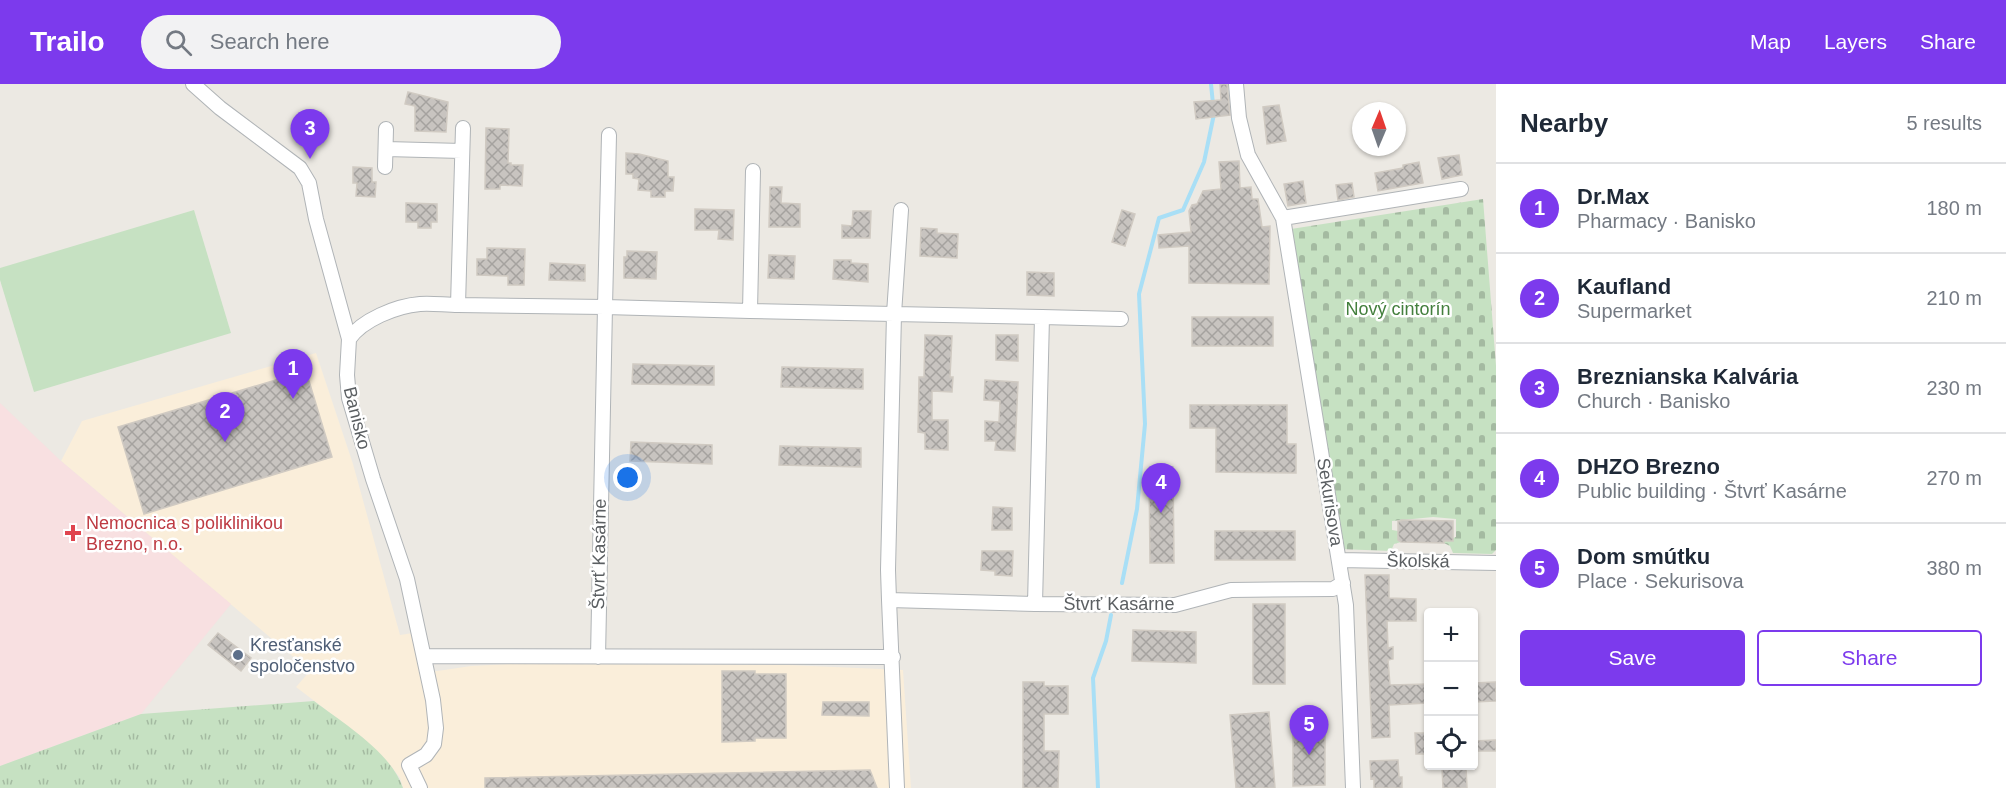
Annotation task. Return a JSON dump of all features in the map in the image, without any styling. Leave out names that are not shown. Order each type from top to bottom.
[{"type":"street","name":"Banisko","points":[[194,84],[220,108],[300,168],[309,183],[316,219],[350,339],[347,375],[349,398],[373,479],[407,579],[425,656],[436,729],[434,744],[426,755],[409,765],[420,788]]},
{"type":"street","name":"Sekurisova","points":[[1236,84],[1239,118],[1248,155],[1283,218],[1340,560],[1346,605],[1353,788]]},
{"type":"street","points":[[458,305],[463,128]]},
{"type":"street","points":[[385,167],[386,129]]},
{"type":"street","name":"Štvrť Kasárne","points":[[598,657],[609,135]]},
{"type":"street","points":[[386,149],[462,150]]},
{"type":"street","points":[[750,311],[753,171]]},
{"type":"street","points":[[1283,218],[1461,189]]},
{"type":"street","points":[[897,788],[888,570],[894,314],[901,210]]},
{"type":"street","points":[[350,339],[355,331],[373,317],[418,304],[1121,319]]},
{"type":"street","points":[[1035,604],[1041,317]]},
{"type":"street","name":"Školská","points":[[1340,560],[1496,563]]},
{"type":"street","name":"Štvrť Kasárne","points":[[889,600],[1174,605],[1230,590],[1333,589],[1343,583]]},
{"type":"street","points":[[425,656],[893,657]]},
{"type":"shaded area","points":[[316,353],[353,464],[400,635],[413,633],[424,673],[471,666],[511,664],[788,665],[903,670],[911,788],[403,788],[400,778],[391,766],[363,738],[296,687],[310,671],[61,461],[82,421]]},
{"type":"shaded area","name":"Nemocnica s poliklinikou Brezno, n.o.","points":[[0,403],[61,461],[231,604],[141,714],[0,766]]},
{"type":"green space","name":"Nový cintorín","points":[[1483,199],[1496,366],[1496,550],[1492,554],[1453,553],[1444,541],[1452,541],[1456,537],[1456,519],[1433,517],[1392,521],[1392,530],[1398,531],[1398,540],[1401,542],[1394,544],[1391,551],[1339,549],[1291,229]]},
{"type":"green space","points":[[194,210],[231,333],[34,392],[0,280],[0,268]]},
{"type":"green space","points":[[314,701],[377,750],[397,775],[403,788],[0,788],[0,766],[141,714]]},
{"type":"building","points":[[1220,84],[1227,84],[1230,115],[1196,119],[1194,102],[1221,100]]},
{"type":"building","points":[[408,92],[448,102],[446,132],[415,131],[415,106],[405,104]]},
{"type":"building","points":[[1279,105],[1286,141],[1267,144],[1263,107]]},
{"type":"building","points":[[486,128],[509,129],[508,163],[523,165],[522,186],[500,185],[500,189],[485,189]]},
{"type":"building","points":[[626,153],[668,161],[668,177],[674,177],[673,191],[665,191],[665,197],[651,197],[651,191],[638,190],[639,179],[633,178],[633,174],[626,174]]},
{"type":"building","points":[[1459,155],[1462,175],[1442,179],[1438,158]]},
{"type":"building","points":[[1239,161],[1240,188],[1251,187],[1252,199],[1258,199],[1262,227],[1270,226],[1269,284],[1189,283],[1189,246],[1159,248],[1158,235],[1191,232],[1189,211],[1192,205],[1197,204],[1203,191],[1221,189],[1219,162]]},
{"type":"building","points":[[1419,162],[1423,183],[1378,191],[1375,173],[1403,168],[1403,165]]},
{"type":"building","points":[[353,167],[372,168],[372,182],[376,182],[375,197],[356,196],[357,183],[353,183]]},
{"type":"building","points":[[1303,181],[1306,203],[1288,206],[1284,184]]},
{"type":"building","points":[[1352,183],[1354,197],[1338,200],[1336,185]]},
{"type":"building","points":[[770,187],[782,187],[781,203],[800,204],[800,227],[769,227]]},
{"type":"building","points":[[406,203],[437,204],[437,222],[431,222],[431,228],[418,228],[418,222],[406,222]]},
{"type":"building","points":[[695,209],[734,210],[733,240],[718,239],[719,230],[695,230]]},
{"type":"building","points":[[1122,210],[1135,214],[1125,246],[1112,242]]},
{"type":"building","points":[[853,211],[871,211],[870,238],[842,238],[842,225],[852,226]]},
{"type":"building","points":[[921,228],[937,229],[937,233],[958,234],[957,258],[920,256]]},
{"type":"building","points":[[487,248],[525,249],[524,285],[508,285],[508,276],[477,275],[477,259],[487,259]]},
{"type":"building","points":[[627,251],[657,252],[656,279],[624,278],[624,257],[627,257]]},
{"type":"building","points":[[769,255],[795,256],[794,279],[768,278]]},
{"type":"building","points":[[834,260],[851,260],[851,263],[868,264],[868,282],[833,279]]},
{"type":"building","points":[[550,263],[585,265],[585,281],[549,280]]},
{"type":"building","points":[[1027,272],[1054,273],[1054,296],[1027,295]]},
{"type":"building","points":[[1192,317],[1273,317],[1273,346],[1192,346]]},
{"type":"building","points":[[925,335],[952,336],[950,377],[953,377],[952,392],[932,391],[932,420],[948,420],[948,450],[925,449],[925,433],[918,432],[919,377],[924,377]]},
{"type":"building","points":[[996,335],[1018,335],[1018,361],[996,360]]},
{"type":"building","points":[[633,364],[714,366],[714,385],[632,384]]},
{"type":"building","points":[[782,367],[863,369],[863,389],[781,387]]},
{"type":"building","points":[[306,371],[332,457],[144,514],[118,427]]},
{"type":"building","points":[[985,380],[1018,382],[1015,451],[995,450],[996,441],[985,441],[985,421],[999,422],[1000,401],[984,400]]},
{"type":"building","points":[[1190,405],[1287,405],[1287,444],[1296,444],[1296,473],[1216,472],[1216,428],[1190,428]]},
{"type":"building","points":[[631,442],[712,445],[712,464],[630,461]]},
{"type":"building","points":[[780,446],[861,448],[861,467],[779,465]]},
{"type":"building","points":[[1173,467],[1174,563],[1150,563],[1149,468]]},
{"type":"building","points":[[993,507],[1012,508],[1012,530],[992,530]]},
{"type":"building","points":[[1398,521],[1453,521],[1453,541],[1444,541],[1444,543],[1401,542],[1398,540]]},
{"type":"building","points":[[1215,531],[1295,531],[1295,560],[1215,560]]},
{"type":"building","points":[[982,551],[1013,551],[1012,576],[995,575],[995,571],[981,570]]},
{"type":"building","points":[[1365,575],[1389,575],[1389,598],[1416,599],[1416,621],[1387,621],[1388,648],[1393,647],[1393,659],[1388,660],[1390,685],[1424,684],[1424,703],[1389,705],[1390,737],[1372,738]]},
{"type":"building","points":[[1253,604],[1285,604],[1285,684],[1253,684]]},
{"type":"building","points":[[1133,630],[1196,632],[1196,663],[1132,661]]},
{"type":"building","points":[[218,633],[251,658],[241,671],[208,645]]},
{"type":"building","points":[[722,671],[786,674],[786,738],[755,738],[755,741],[722,742]]},
{"type":"building","points":[[1023,682],[1044,682],[1044,686],[1068,686],[1068,714],[1044,714],[1044,751],[1059,751],[1058,788],[1023,788]]},
{"type":"building","points":[[1496,682],[1496,701],[1478,702],[1478,683]]},
{"type":"building","points":[[823,702],[869,702],[869,716],[822,715]]},
{"type":"building","points":[[1269,712],[1275,788],[1236,788],[1230,715]]},
{"type":"building","points":[[1293,725],[1325,725],[1325,785],[1293,786]]},
{"type":"building","points":[[1415,733],[1424,733],[1424,754],[1416,754]]},
{"type":"building","points":[[1496,740],[1496,751],[1478,751],[1478,741]]},
{"type":"building","points":[[1398,760],[1402,788],[1374,788],[1370,761]]},
{"type":"building","points":[[870,770],[877,788],[485,788],[485,778]]},
{"type":"building","points":[[1442,770],[1466,770],[1467,788],[1443,788]]},
{"type":"waterway","points":[[1211,84],[1213,104]]},
{"type":"waterway","points":[[1122,583],[1137,509],[1145,424],[1139,294],[1159,218],[1183,210],[1204,162],[1214,114]]},
{"type":"waterway","points":[[1098,788],[1093,678],[1106,641],[1111,615]]},
{"type":"place","name":"Breznianska Kalvária","points":[[310,159]]},
{"type":"place","name":"Dr.Max","points":[[293,399]]},
{"type":"place","name":"Kaufland","points":[[225,442]]},
{"type":"place","name":"DHZO Brezno","points":[[1161,513]]},
{"type":"place","name":"Nemocnica s poliklinikou Brezno, n.o.","points":[[73,533]]},
{"type":"place","name":"Kresťanské spoločenstvo","points":[[238,655]]},
{"type":"place","name":"Dom smútku","points":[[1309,755]]}]
